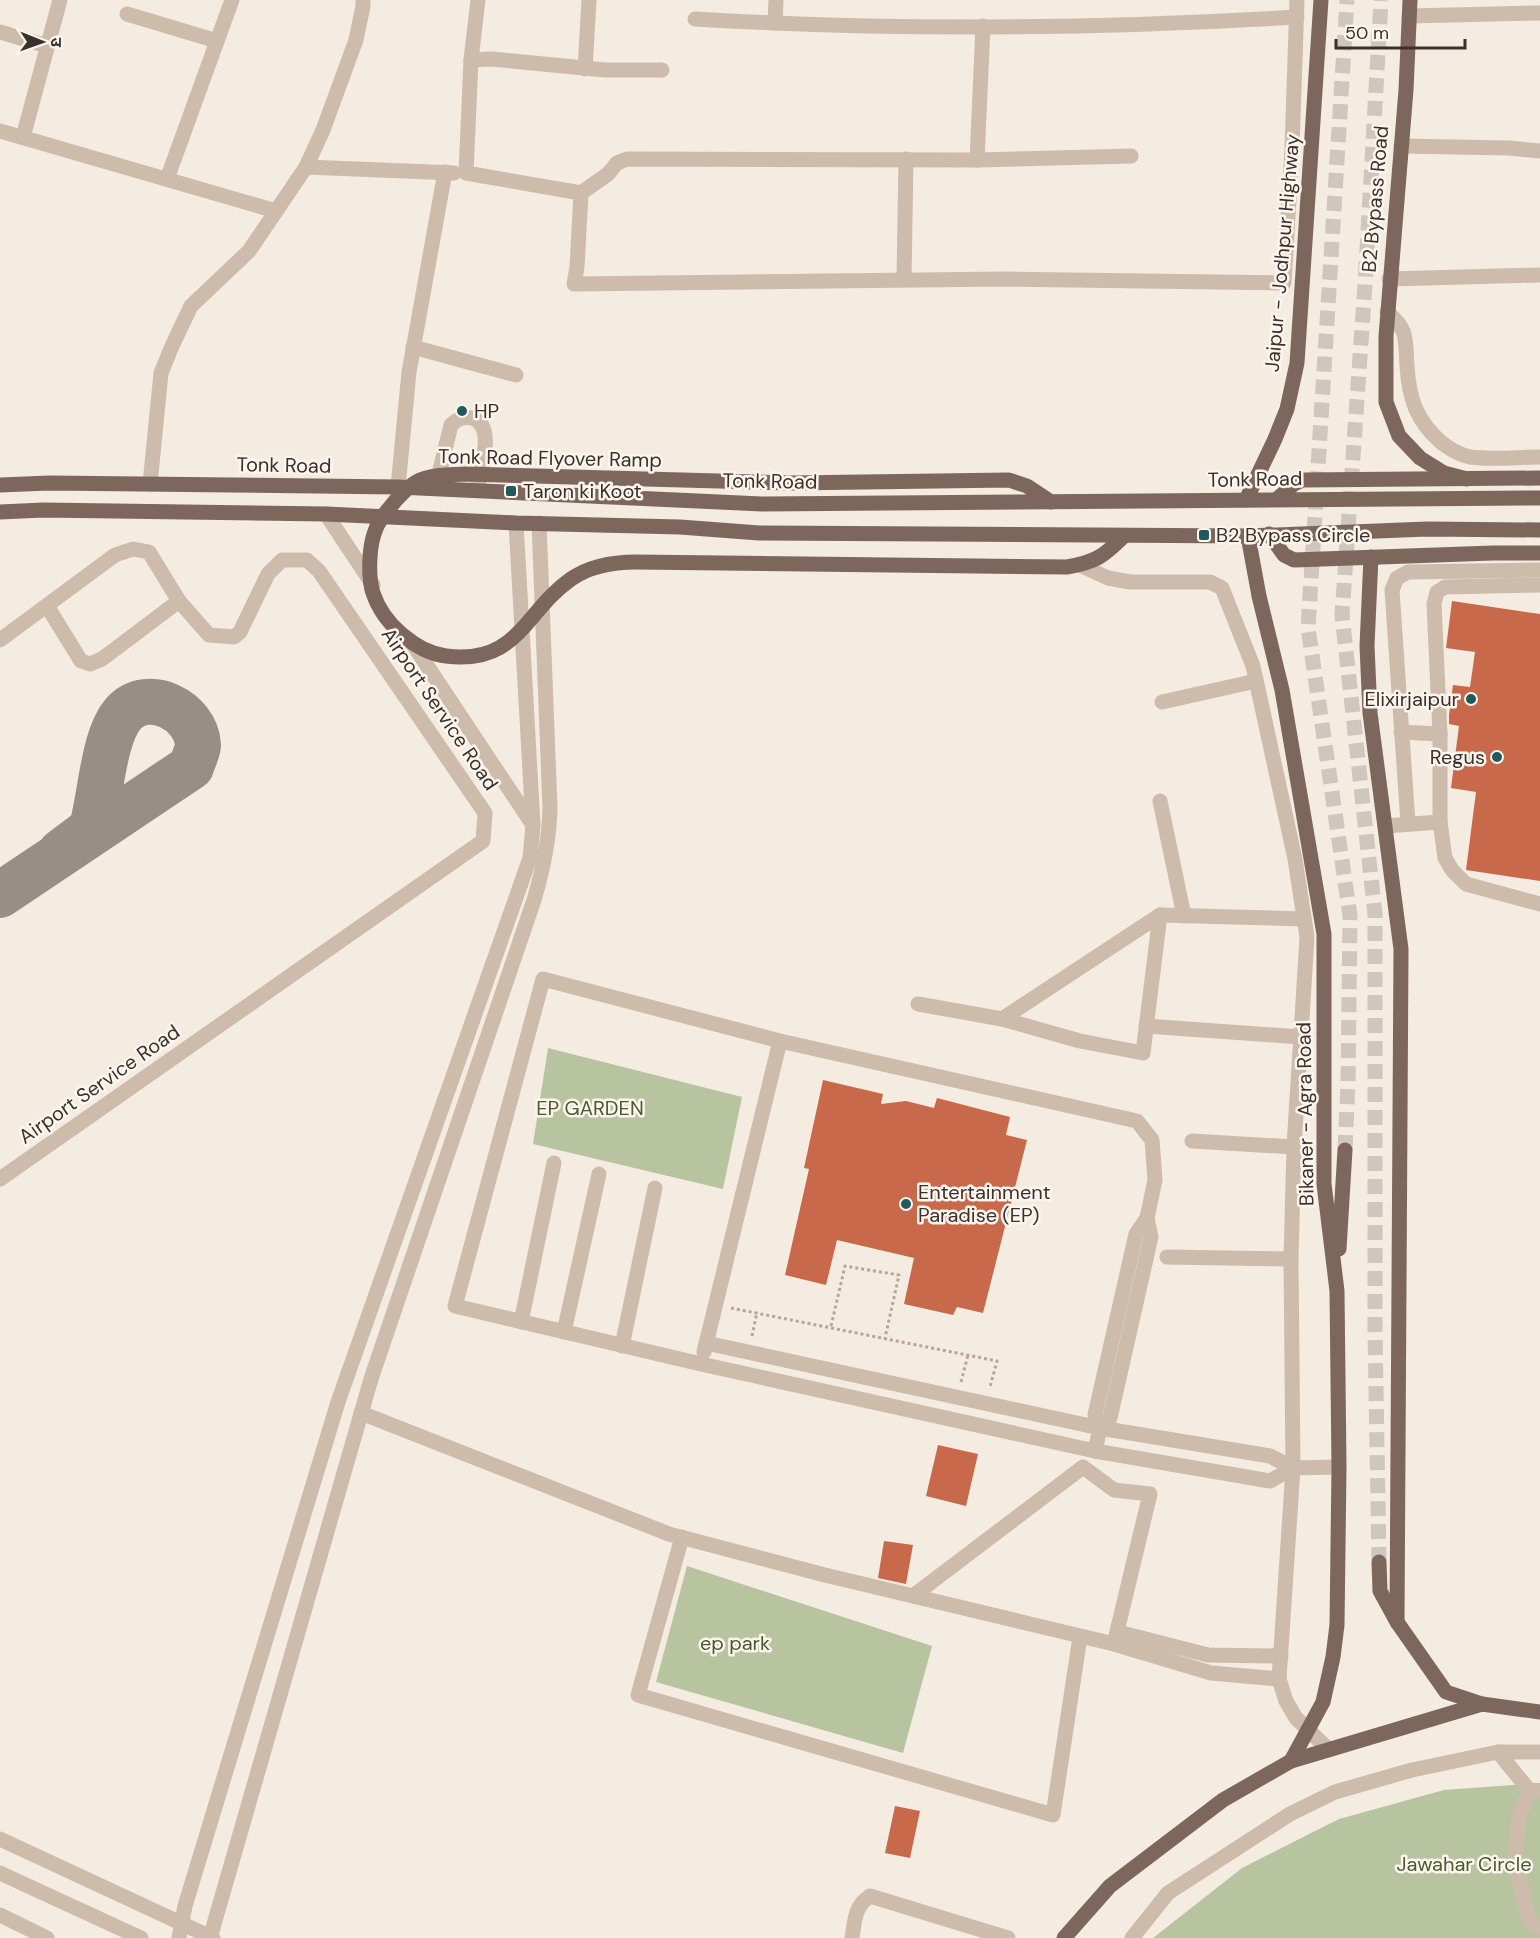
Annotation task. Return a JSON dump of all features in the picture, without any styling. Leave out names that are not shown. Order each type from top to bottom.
[{"type":"main road","name":"Jaipur - Jodhpur Highway","points":[[1246,501],[1287,409],[1297,363],[1321,0]]},
{"type":"main road","name":"B2 Bypass Road","points":[[1410,0],[1387,312],[1386,402],[1399,436],[1420,458],[1444,473],[1467,479]]},
{"type":"main road","name":"Tonk Road Flyover Ramp","points":[[1051,502],[1028,486],[1009,480],[790,483],[497,474],[428,477],[405,490],[384,513],[374,535],[370,559],[373,592],[385,614],[409,641],[444,656],[464,657],[499,649],[513,639],[572,578],[604,565],[636,562],[1039,567],[1080,565],[1104,556],[1124,536]]},
{"type":"main road","points":[[1277,499],[1294,484],[1303,480],[1534,478]]},
{"type":"main road","name":"Tonk Road","points":[[0,484],[398,487],[762,504],[1540,498]]},
{"type":"main road","points":[[0,512],[44,510],[326,514],[516,523],[680,527],[759,533],[1248,536],[1427,529],[1540,530]]},
{"type":"main road","points":[[1269,534],[1284,555],[1294,560],[1540,553]]},
{"type":"main road","name":"Bikaner - Agra Road","points":[[1248,536],[1259,596],[1282,690],[1324,934],[1324,1184],[1337,1291],[1337,1625],[1323,1702],[1292,1761]]},
{"type":"main road","points":[[1371,557],[1367,646],[1370,713],[1401,949],[1397,1622]]},
{"type":"main road","points":[[1337,1291],[1345,1150]]},
{"type":"main road","points":[[1379,1562],[1380,1591],[1397,1622],[1446,1692],[1482,1704],[1540,1712]]},
{"type":"main road","points":[[1064,1938],[1110,1886],[1223,1800],[1292,1761],[1482,1704]]},
{"type":"street","points":[[23,137],[60,0]]},
{"type":"street","points":[[167,179],[232,0]]},
{"type":"street","points":[[150,484],[161,373],[172,346],[191,306],[249,251],[306,167],[323,130],[356,40],[363,0]]},
{"type":"street","points":[[466,173],[471,60],[478,0]]},
{"type":"street","points":[[585,69],[589,0]]},
{"type":"street","points":[[775,23],[776,0]]},
{"type":"street","points":[[581,194],[574,284],[1006,279],[1284,283],[1297,0]]},
{"type":"street","points":[[1410,16],[1540,13]]},
{"type":"street","points":[[127,14],[218,41]]},
{"type":"street","points":[[695,19],[892,27],[1132,25],[1297,17]]},
{"type":"street","points":[[977,160],[983,26]]},
{"type":"street","points":[[0,32],[47,46]]},
{"type":"street","points":[[471,60],[491,59],[585,69],[662,70]]},
{"type":"street","points":[[0,131],[276,211]]},
{"type":"street","points":[[1401,146],[1509,148],[1540,151]]},
{"type":"street","points":[[306,167],[466,173],[581,194],[608,174],[617,163],[627,159],[977,160],[1131,156]]},
{"type":"street","points":[[904,280],[906,159]]},
{"type":"street","points":[[398,487],[409,372],[445,172]]},
{"type":"street","points":[[1389,279],[1540,275]]},
{"type":"street","points":[[1387,312],[1400,323],[1404,333],[1412,400],[1423,425],[1431,433],[1457,453],[1470,457],[1540,457]]},
{"type":"street","points":[[413,347],[516,375]]},
{"type":"street","points":[[435,489],[451,425],[458,419],[469,417],[485,427],[486,437],[478,490]]},
{"type":"street","points":[[326,514],[533,825]]},
{"type":"street","points":[[180,1930],[338,1402],[530,858],[533,825],[516,523]]},
{"type":"street","points":[[0,1839],[180,1930],[211,1938],[361,1413],[545,864],[550,831],[550,809],[539,523]]},
{"type":"street","name":"Airport Service Road","points":[[0,640],[115,555],[133,549],[149,552],[178,601],[209,635],[234,637],[240,632],[268,574],[282,560],[307,560],[320,571],[485,813],[483,841],[0,1179]]},
{"type":"street","points":[[1080,565],[1108,578],[1130,582],[1210,582],[1222,588],[1253,666],[1295,859],[1307,938],[1294,1147],[1291,1259],[1293,1468],[1280,1679],[1286,1701],[1296,1718],[1309,1728],[1329,1750]]},
{"type":"street","points":[[1408,823],[1392,590],[1397,578],[1408,572],[1535,578]]},
{"type":"street","points":[[1535,578],[1445,587],[1437,592],[1434,604],[1440,734],[1440,822],[1445,858],[1452,870],[1466,884],[1540,904]]},
{"type":"street","points":[[47,606],[81,661],[90,664],[102,659],[178,601]]},
{"type":"street","points":[[1162,702],[1256,681]]},
{"type":"street","points":[[1401,732],[1440,734]]},
{"type":"street","points":[[1160,801],[1184,916]]},
{"type":"street","points":[[1385,826],[1440,822]]},
{"type":"street","points":[[1002,1019],[1160,915],[1304,919]]},
{"type":"street","points":[[918,1004],[1002,1019],[1080,1041],[1143,1053],[1160,915]]},
{"type":"street","points":[[1095,1451],[1100,1428],[1095,1415],[1136,1234],[1147,1218],[1155,1180],[1152,1140],[1137,1121],[780,1041],[543,980],[455,1306],[701,1364],[1095,1451],[1269,1481],[1293,1468],[1338,1467]]},
{"type":"street","points":[[1146,1026],[1301,1037]]},
{"type":"street","points":[[701,1364],[780,1041]]},
{"type":"street","points":[[1192,1141],[1294,1147]]},
{"type":"street","points":[[521,1322],[554,1163]]},
{"type":"street","points":[[564,1332],[599,1174]]},
{"type":"street","points":[[622,1346],[655,1188]]},
{"type":"street","points":[[1167,1257],[1291,1259]]},
{"type":"street","points":[[706,1343],[1100,1428],[1270,1456],[1293,1468]]},
{"type":"street","points":[[361,1413],[658,1530],[682,1537],[1080,1637],[1116,1638],[1208,1655],[1281,1656]]},
{"type":"street","points":[[912,1596],[1083,1467],[1114,1490],[1150,1494],[1116,1638]]},
{"type":"street","points":[[682,1537],[638,1695],[1053,1815],[1080,1637]]},
{"type":"street","points":[[1116,1638],[1211,1673],[1280,1679]]},
{"type":"street","points":[[1498,1752],[1534,1790],[1519,1818],[1514,1863],[1530,1922],[1540,1928]]},
{"type":"street","points":[[1131,1938],[1168,1893],[1290,1814],[1335,1792],[1412,1770],[1498,1752],[1540,1752]]},
{"type":"street","points":[[0,1873],[141,1938]]},
{"type":"street","points":[[852,1938],[855,1915],[861,1903],[870,1896],[1008,1938]]},
{"type":"street","points":[[0,1915],[47,1938]]},
{"type":"path","points":[[831,1327],[845,1266],[899,1275],[885,1338]]},
{"type":"path","points":[[729,1317],[731,1306],[996,1361],[986,1404]]},
{"type":"path","points":[[748,1352],[757,1312]]},
{"type":"path","points":[[958,1398],[968,1355]]},
{"type":"green space","name":"EP GARDEN","points":[[548,1048],[742,1097],[723,1189],[533,1144]]},
{"type":"green space","name":"ep park","points":[[687,1566],[932,1646],[903,1753],[656,1682]]},
{"type":"green space","name":"Jawahar Circle","points":[[1540,1783],[1540,1938],[1153,1938],[1242,1868],[1339,1819],[1444,1790]]},
{"type":"building","name":"Regus","points":[[1452,601],[1540,614],[1540,881],[1466,870],[1476,792],[1451,788],[1459,726],[1449,724],[1449,715],[1453,685],[1470,687],[1475,652],[1446,648]]},
{"type":"building","name":"Entertainment Paradise (EP)","points":[[823,1080],[883,1094],[881,1104],[906,1101],[934,1108],[937,1098],[1010,1117],[1006,1135],[1027,1140],[983,1313],[957,1307],[953,1315],[904,1304],[914,1258],[837,1240],[826,1285],[785,1275],[809,1169],[804,1168]]},
{"type":"building","points":[[938,1445],[978,1454],[966,1506],[926,1496]]},
{"type":"building","points":[[884,1541],[913,1545],[906,1584],[878,1578]]},
{"type":"building","points":[[895,1806],[920,1811],[910,1858],[885,1853]]},
{"type":"taxiway","points":[[0,895],[191,767],[198,745],[189,722],[180,713],[157,702],[134,705],[124,713],[111,736],[92,827],[61,852]]},
{"type":"tunnel","points":[[1345,1150],[1350,916],[1308,628],[1347,0]]},
{"type":"tunnel","points":[[1379,1562],[1375,1331],[1375,914],[1342,615],[1365,285],[1381,0]]},
{"type":"place","name":"HP","points":[[462,411]]},
{"type":"place","name":"Taron ki Koot","points":[[511,491]]},
{"type":"place","name":"B2 Bypass Circle","points":[[1204,535]]},
{"type":"place","name":"Elixirjaipur","points":[[1471,699]]},
{"type":"place","name":"Regus","points":[[1497,757]]},
{"type":"place","name":"Entertainment Paradise (EP)","points":[[906,1204]]}]
